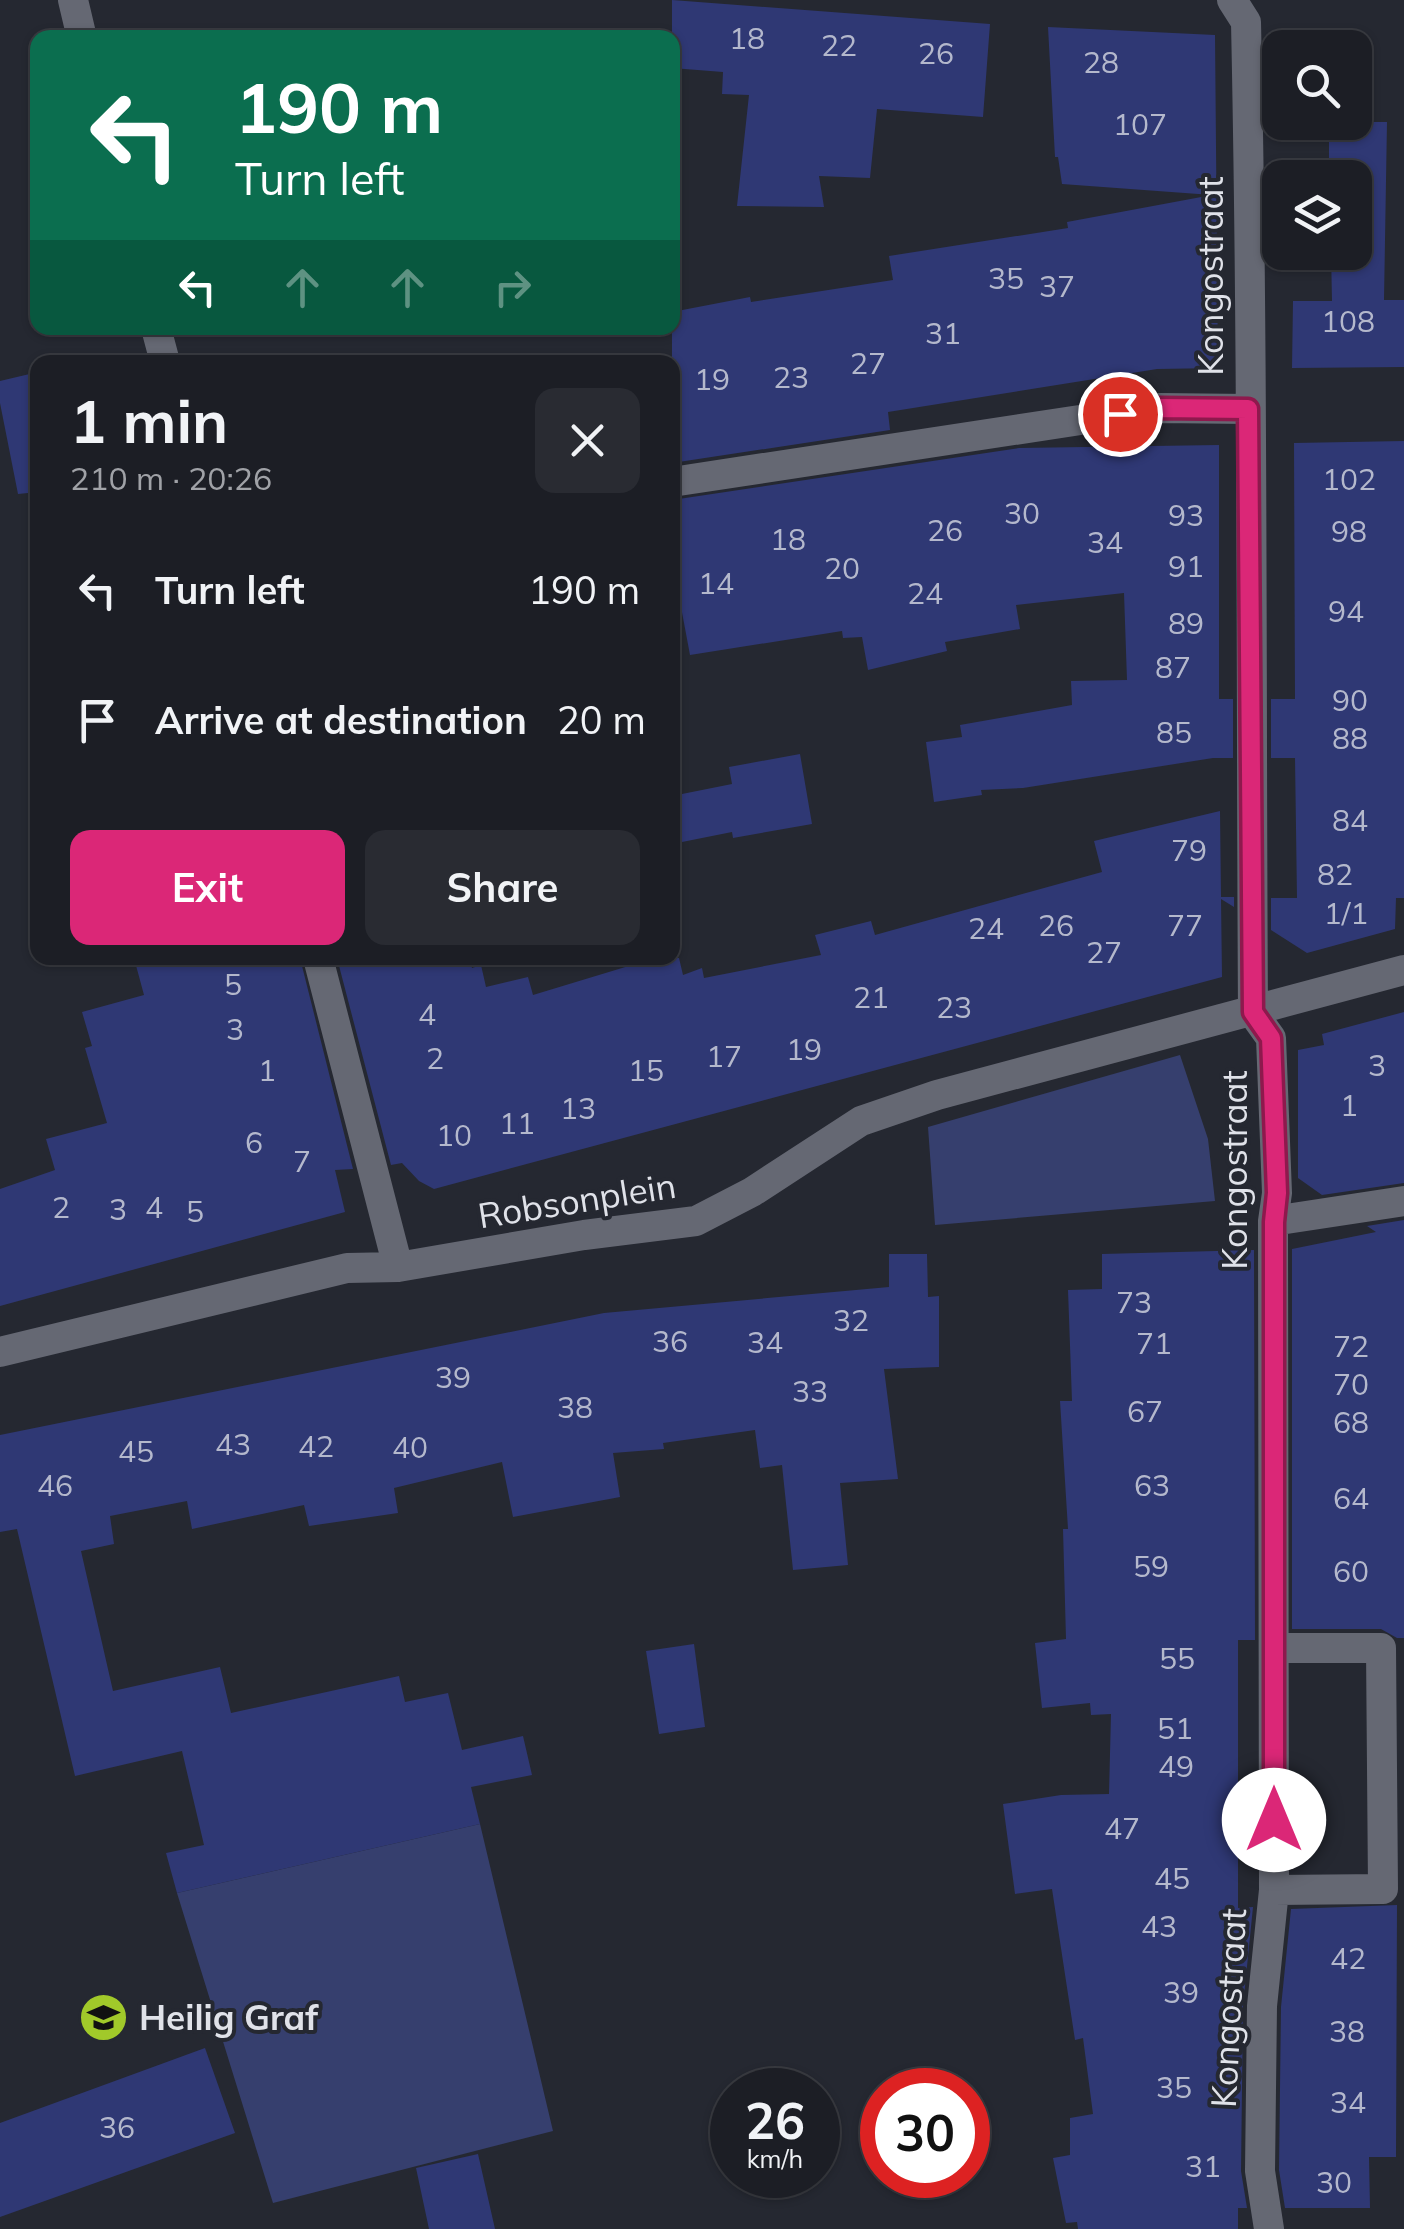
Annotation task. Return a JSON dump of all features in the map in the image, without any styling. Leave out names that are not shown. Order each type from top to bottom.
[{"type":"street","points":[[73,0],[80,30]]},
{"type":"street","name":"Kongostraat","points":[[1232,0],[1246,22],[1253,1012],[1271,1038],[1277,1193],[1274,1890],[1262,2006],[1260,2171],[1270,2229]]},
{"type":"street","points":[[680,481],[1159,408],[1248,409]]},
{"type":"street","points":[[320,965],[398,1267]]},
{"type":"street","name":"Robsonplein","points":[[0,1352],[347,1268],[398,1267],[584,1235],[696,1221],[752,1192],[861,1121],[937,1096],[1404,970]]},
{"type":"street","points":[[1274,1222],[1404,1202]]},
{"type":"street","points":[[1274,1890],[1383,1889],[1381,1648],[1275,1648]]},
{"type":"shaded area","points":[[1180,1055],[1208,1139],[1215,1201],[935,1225],[928,1127]]},
{"type":"shaded area","points":[[480,1824],[553,2131],[273,2203],[177,1893]]},
{"type":"building","points":[[672,0],[990,24],[983,117],[877,109],[870,178],[819,176],[824,207],[737,206],[749,95],[722,94],[723,72],[680,69],[680,30],[672,30]]},
{"type":"building","points":[[1048,27],[1215,35],[1218,368],[1157,369],[888,412],[890,430],[680,462],[680,355],[672,355],[672,335],[680,335],[680,310],[750,297],[751,302],[893,280],[889,256],[1068,228],[1067,222],[1212,195],[1062,184],[1055,157]]},
{"type":"building","points":[[1372,122],[1387,122],[1384,300],[1404,300],[1404,367],[1292,368],[1293,301],[1332,301],[1331,270],[1372,270],[1372,160],[1329,160],[1329,140],[1372,140]]},
{"type":"building","points":[[30,374],[30,493],[18,494],[0,403],[0,381]]},
{"type":"building","points":[[1404,441],[1404,898],[1396,898],[1395,929],[1307,953],[1271,930],[1271,898],[1297,898],[1295,758],[1271,758],[1271,699],[1295,699],[1294,443]]},
{"type":"building","points":[[1219,445],[1219,699],[1233,699],[1233,758],[1023,788],[981,790],[982,795],[934,802],[926,742],[962,737],[960,725],[1072,705],[1071,681],[1127,680],[1124,593],[1016,605],[1020,629],[945,642],[947,651],[868,670],[862,637],[843,638],[842,631],[690,655],[680,607],[680,499],[1019,448]]},
{"type":"building","points":[[800,754],[812,824],[733,838],[732,832],[680,842],[680,794],[732,784],[729,767]]},
{"type":"building","points":[[1220,811],[1221,897],[1234,897],[1234,907],[1221,899],[1222,977],[434,1189],[419,1181],[402,1163],[391,1165],[339,965],[481,965],[486,987],[528,977],[533,995],[632,965],[680,962],[683,975],[702,968],[704,978],[821,955],[815,935],[871,921],[875,935],[1102,872],[1094,841]]},
{"type":"building","points":[[136,965],[302,965],[353,1169],[335,1170],[345,1212],[0,1306],[0,1189],[55,1170],[46,1139],[107,1123],[85,1048],[92,1046],[82,1012],[144,995]]},
{"type":"building","points":[[1404,1012],[1404,1183],[1322,1195],[1298,1178],[1298,1050],[1324,1045],[1322,1034]]},
{"type":"building","points":[[1404,1220],[1404,1638],[1381,1629],[1292,1629],[1292,1249],[1376,1232],[1367,1226]]},
{"type":"building","points":[[1254,1250],[1255,1640],[1238,1640],[1238,1908],[1253,1907],[1243,2006],[1241,2171],[1247,2208],[1238,2208],[1238,2229],[1078,2229],[1077,2222],[1066,2223],[1053,2158],[1070,2155],[1070,2118],[1093,2114],[1083,2038],[1075,2040],[1052,1889],[1015,1894],[1003,1804],[1061,1795],[1109,1794],[1111,1714],[1091,1715],[1090,1703],[1042,1708],[1035,1643],[1066,1639],[1063,1529],[1068,1529],[1060,1401],[1072,1401],[1068,1290],[1102,1289],[1102,1254]]},
{"type":"building","points":[[889,1254],[927,1254],[928,1297],[939,1296],[939,1367],[884,1369],[898,1479],[840,1483],[848,1565],[793,1570],[782,1465],[760,1468],[755,1430],[663,1443],[664,1449],[613,1453],[620,1497],[513,1517],[502,1462],[394,1488],[398,1513],[309,1526],[304,1505],[192,1529],[187,1501],[110,1516],[114,1544],[81,1551],[113,1691],[220,1667],[231,1713],[399,1676],[405,1702],[448,1693],[462,1750],[523,1736],[532,1775],[471,1787],[480,1824],[177,1893],[166,1853],[204,1845],[182,1751],[75,1776],[17,1529],[0,1532],[0,1435],[604,1313],[889,1287]]},
{"type":"building","points":[[694,1644],[705,1727],[659,1734],[646,1651]]},
{"type":"building","points":[[1397,1905],[1396,2157],[1369,2157],[1370,2208],[1285,2208],[1279,2170],[1281,2007],[1291,1909]]},
{"type":"building","points":[[205,2048],[235,2133],[0,2217],[0,2123]]},
{"type":"building","points":[[478,2154],[495,2229],[429,2229],[416,2168]]},
{"type":"place","name":"Heilig Graf","points":[[104,2018]]},
{"type":"route","points":[[1120,414],[1159,408],[1248,409],[1253,1012],[1271,1038],[1277,1193],[1274,1820]]}]
